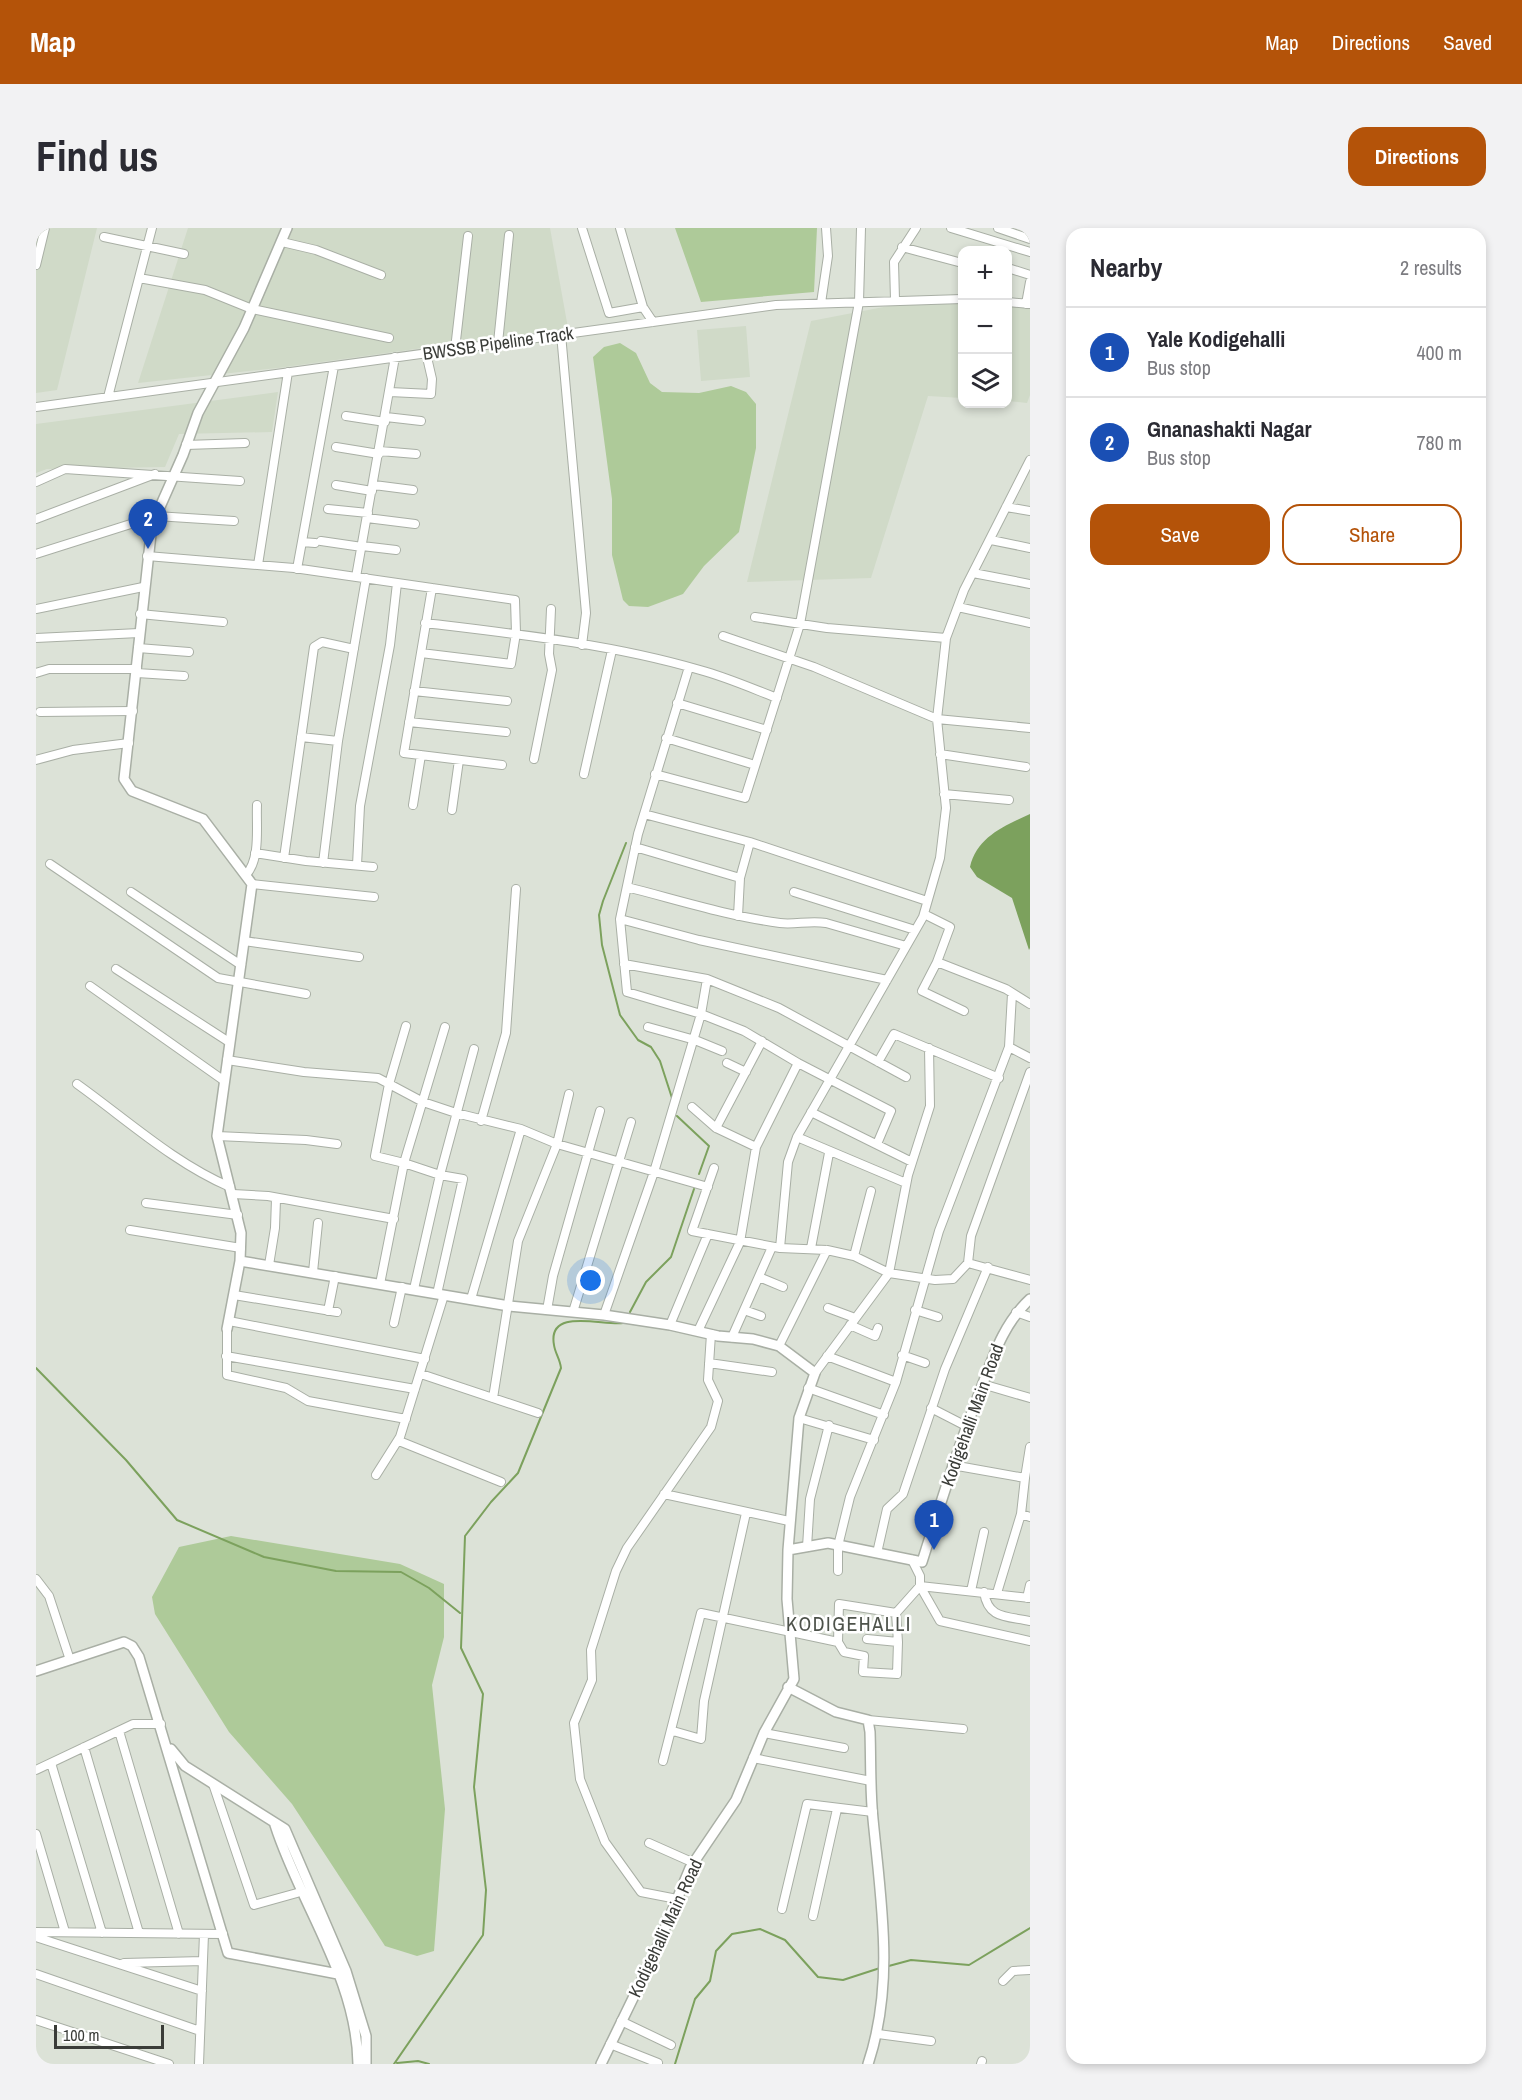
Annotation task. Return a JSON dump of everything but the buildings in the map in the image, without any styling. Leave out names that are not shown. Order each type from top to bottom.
[{"type":"street","points":[[36,265],[45,228]]},
{"type":"street","points":[[108,397],[152,228]]},
{"type":"street","points":[[287,228],[217,382],[198,413],[152,525],[140,614],[137,671],[124,779],[132,791],[203,819],[252,884],[217,1136],[238,1215],[241,1248],[228,1325],[227,1375],[286,1388],[308,1401],[406,1419]]},
{"type":"street","points":[[582,228],[609,313],[644,307]]},
{"type":"street","points":[[620,228],[644,307],[653,322]]},
{"type":"street","points":[[821,303],[828,256],[826,228]]},
{"type":"street","points":[[655,774],[745,798],[800,624],[859,302],[861,228]]},
{"type":"street","points":[[895,300],[894,262],[916,228]]},
{"type":"street","points":[[951,228],[1030,252]]},
{"type":"street","points":[[998,228],[1030,239]]},
{"type":"street","points":[[498,343],[509,235]]},
{"type":"street","points":[[455,349],[468,236]]},
{"type":"street","points":[[104,237],[184,254]]},
{"type":"street","points":[[282,242],[316,250],[381,275]]},
{"type":"street","points":[[902,247],[958,262]]},
{"type":"street","points":[[1012,269],[1030,275]]},
{"type":"street","points":[[139,278],[205,290],[252,309],[389,338]]},
{"type":"street","points":[[1012,302],[1028,304],[1030,282]]},
{"type":"street","name":"BWSSB Pipeline Track","points":[[36,407],[776,304],[958,299]]},
{"type":"street","points":[[561,334],[586,613],[582,645]]},
{"type":"street","points":[[390,392],[431,394],[432,379],[426,353]]},
{"type":"street","points":[[357,577],[395,357]]},
{"type":"street","points":[[297,569],[334,366]]},
{"type":"street","points":[[258,566],[288,372]]},
{"type":"street","points":[[346,416],[421,421]]},
{"type":"street","points":[[186,445],[245,443]]},
{"type":"street","points":[[336,447],[380,453],[416,454]]},
{"type":"street","points":[[732,1337],[759,1278],[776,1248],[788,1162],[797,1137],[924,914],[940,858],[946,808],[937,719],[946,638],[973,573],[1006,507],[1026,476],[1030,460]]},
{"type":"street","points":[[36,482],[65,468],[240,481]]},
{"type":"street","points":[[36,519],[156,474]]},
{"type":"street","points":[[336,485],[413,490]]},
{"type":"street","points":[[1006,507],[1030,511]]},
{"type":"street","points":[[328,508],[415,524]]},
{"type":"street","points":[[36,554],[156,516],[234,521]]},
{"type":"street","points":[[991,540],[1030,548]]},
{"type":"street","points":[[302,542],[396,550]]},
{"type":"street","points":[[147,556],[297,569],[515,600],[516,633],[511,664],[420,653]]},
{"type":"street","points":[[973,573],[1030,584]]},
{"type":"street","points":[[323,862],[338,741],[366,578]]},
{"type":"street","points":[[357,866],[360,806],[390,645],[397,583]]},
{"type":"street","points":[[36,609],[143,587]]},
{"type":"street","points":[[432,588],[404,753],[502,765]]},
{"type":"street","points":[[957,607],[1030,623]]},
{"type":"street","points":[[534,759],[552,670],[549,639],[551,609]]},
{"type":"street","points":[[140,614],[223,622]]},
{"type":"street","points":[[755,617],[800,624],[946,638]]},
{"type":"street","points":[[425,623],[516,633],[612,650],[689,667],[777,698]]},
{"type":"street","points":[[36,638],[139,633]]},
{"type":"street","points":[[723,636],[872,690],[937,719],[1030,728]]},
{"type":"street","points":[[284,858],[316,644],[354,649]]},
{"type":"street","points":[[138,648],[189,652]]},
{"type":"street","points":[[584,774],[612,650]]},
{"type":"street","points":[[689,667],[644,814],[620,919],[627,992],[701,1014],[744,1031],[798,1063],[831,1078],[891,1112],[877,1144]]},
{"type":"street","points":[[36,673],[49,669],[137,671],[184,676]]},
{"type":"street","points":[[414,692],[507,700]]},
{"type":"street","points":[[677,703],[766,730]]},
{"type":"street","points":[[40,712],[133,711]]},
{"type":"street","points":[[409,722],[506,732]]},
{"type":"street","points":[[301,737],[338,741]]},
{"type":"street","points":[[666,738],[755,765]]},
{"type":"street","points":[[36,760],[73,750],[129,743]]},
{"type":"street","points":[[940,754],[1026,767]]},
{"type":"street","points":[[413,805],[421,755]]},
{"type":"street","points":[[452,810],[459,760]]},
{"type":"street","points":[[944,794],[1009,800]]},
{"type":"street","points":[[246,875],[252,868],[255,853],[257,805]]},
{"type":"street","points":[[644,814],[750,842],[927,902]]},
{"type":"street","points":[[738,916],[740,878],[750,842]]},
{"type":"street","points":[[635,847],[740,878]]},
{"type":"street","points":[[255,853],[373,867]]},
{"type":"street","points":[[50,864],[218,978],[306,994]]},
{"type":"street","points":[[252,884],[374,897]]},
{"type":"street","points":[[627,887],[738,916],[783,923],[814,921],[906,946]]},
{"type":"street","points":[[481,1121],[506,1033],[516,889]]},
{"type":"street","points":[[131,892],[241,965]]},
{"type":"street","points":[[794,892],[915,930]]},
{"type":"street","points":[[924,914],[950,927],[937,962],[922,991],[964,1011]]},
{"type":"street","points":[[620,919],[699,940],[887,980]]},
{"type":"street","points":[[244,941],[359,957]]},
{"type":"street","points":[[937,962],[1006,989],[1030,1004]]},
{"type":"street","points":[[624,964],[707,979],[779,1008],[848,1048],[906,1077]]},
{"type":"street","points":[[116,969],[229,1042]]},
{"type":"street","points":[[604,1315],[654,1172],[695,1040],[707,979]]},
{"type":"street","points":[[90,986],[223,1080]]},
{"type":"street","points":[[837,1571],[838,1546],[850,1497],[896,1382],[902,1354],[939,1232],[1009,1047],[1012,994]]},
{"type":"street","points":[[376,1475],[399,1441],[422,1374],[441,1295],[463,1179],[440,1175],[375,1156],[389,1084],[406,1026]]},
{"type":"street","points":[[380,1284],[404,1164],[445,1027]]},
{"type":"street","points":[[648,1027],[695,1040],[722,1051]]},
{"type":"street","points":[[878,1062],[894,1034],[999,1077]]},
{"type":"street","points":[[716,1128],[762,1041]]},
{"type":"street","points":[[1009,1047],[1030,1058]]},
{"type":"street","points":[[240,1261],[509,1306],[604,1315],[753,1339],[779,1346],[815,1373],[889,1273],[906,1183],[930,1106],[929,1048]]},
{"type":"street","points":[[414,1289],[440,1175],[474,1049]]},
{"type":"street","points":[[226,1059],[304,1072],[378,1078],[423,1102],[456,1113],[521,1129],[557,1144],[708,1187]]},
{"type":"street","points":[[727,1063],[746,1072]]},
{"type":"street","points":[[698,1331],[740,1242],[756,1147],[798,1063]]},
{"type":"street","points":[[714,1168],[692,1231],[776,1248],[827,1250],[854,1256],[889,1273],[953,1279],[968,1263],[971,1236],[1030,1072]]},
{"type":"street","points":[[77,1084],[179,1158],[231,1191],[394,1219]]},
{"type":"street","points":[[493,1398],[518,1241],[557,1144],[569,1094]]},
{"type":"street","points":[[692,1107],[716,1128],[756,1147]]},
{"type":"street","points":[[547,1310],[553,1276],[600,1111]]},
{"type":"street","points":[[811,1112],[912,1162]]},
{"type":"street","points":[[573,1312],[630,1122]]},
{"type":"street","points":[[471,1299],[521,1129]]},
{"type":"street","points":[[217,1136],[306,1140],[337,1144]]},
{"type":"street","points":[[797,1137],[829,1153],[906,1183]]},
{"type":"street","points":[[812,1248],[829,1153]]},
{"type":"street","points":[[854,1256],[872,1191]]},
{"type":"street","points":[[269,1265],[275,1228],[276,1198]]},
{"type":"street","points":[[146,1203],[238,1215]]},
{"type":"street","points":[[313,1272],[318,1223]]},
{"type":"street","points":[[130,1230],[241,1248]]},
{"type":"street","points":[[670,1325],[708,1234]]},
{"type":"street","points":[[779,1346],[827,1250]]},
{"type":"street","points":[[968,1263],[1030,1280]]},
{"type":"street","points":[[877,1553],[887,1509],[903,1494],[932,1408],[988,1267]]},
{"type":"street","points":[[234,1295],[332,1311],[335,1276]]},
{"type":"street","points":[[759,1278],[783,1287]]},
{"type":"street","points":[[394,1323],[402,1287]]},
{"type":"street","name":"Kodigehalli Main Road","points":[[912,1560],[922,1562],[952,1465],[997,1342],[1016,1312],[1030,1299]]},
{"type":"street","points":[[828,1308],[875,1336],[878,1328]]},
{"type":"street","points":[[744,1310],[761,1316]]},
{"type":"street","points":[[915,1310],[938,1317]]},
{"type":"street","points":[[1016,1312],[1030,1317]]},
{"type":"street","points":[[228,1325],[425,1359]]},
{"type":"street","points":[[677,1899],[641,1892],[606,1842],[580,1779],[574,1723],[592,1680],[591,1650],[616,1571],[627,1548],[711,1426],[718,1401],[708,1380],[711,1334]]},
{"type":"street","points":[[902,1354],[925,1363]]},
{"type":"street","points":[[226,1356],[415,1389]]},
{"type":"street","points":[[827,1356],[896,1382]]},
{"type":"street","points":[[709,1363],[772,1372]]},
{"type":"street","name":"Kodigehalli Main Road","points":[[601,2064],[653,1957],[694,1863],[736,1800],[764,1733],[794,1679],[787,1599],[789,1521],[799,1418],[815,1373]]},
{"type":"street","points":[[422,1374],[538,1413]]},
{"type":"street","points":[[982,1384],[1030,1398]]},
{"type":"street","points":[[808,1388],[884,1415]]},
{"type":"street","points":[[932,1408],[966,1426]]},
{"type":"street","points":[[799,1418],[874,1440]]},
{"type":"street","points":[[807,1547],[810,1500],[829,1425]]},
{"type":"street","points":[[399,1441],[501,1482]]},
{"type":"street","points":[[997,1593],[1021,1514],[1030,1447]]},
{"type":"street","points":[[952,1465],[1027,1476]]},
{"type":"street","points":[[664,1494],[789,1521]]},
{"type":"street","points":[[673,1731],[701,1739],[705,1701],[746,1513]]},
{"type":"street","points":[[1021,1514],[1030,1517]]},
{"type":"street","points":[[971,1590],[984,1532]]},
{"type":"street","points":[[788,1550],[828,1544],[912,1560],[920,1576],[920,1586],[944,1624],[1030,1641]]},
{"type":"street","points":[[36,1579],[49,1596],[70,1660]]},
{"type":"street","points":[[920,1586],[1028,1598],[1030,1585]]},
{"type":"street","points":[[896,1612],[839,1604],[838,1642],[844,1652],[864,1656],[863,1672],[897,1674],[896,1612],[920,1586]]},
{"type":"street","points":[[984,1592],[986,1606],[991,1612],[1030,1622]]},
{"type":"street","points":[[663,1761],[673,1731],[701,1613],[838,1642]]},
{"type":"street","points":[[867,1639],[898,1642]]},
{"type":"street","points":[[36,1671],[124,1642],[132,1646],[139,1657],[168,1744],[228,1953],[338,1974]]},
{"type":"street","points":[[788,1688],[836,1712],[868,1720],[963,1729]]},
{"type":"street","points":[[868,1720],[873,1812],[886,1961],[878,2034],[868,2064]]},
{"type":"street","points":[[36,1770],[133,1724],[161,1724]]},
{"type":"street","points":[[119,1731],[179,1934]]},
{"type":"street","points":[[764,1733],[844,1748]]},
{"type":"street","points":[[168,1744],[185,1766],[275,1825],[285,1829],[346,1971],[366,2036],[366,2064]]},
{"type":"street","points":[[84,1748],[139,1933]]},
{"type":"street","points":[[753,1758],[871,1781]]},
{"type":"street","points":[[51,1763],[102,1933]]},
{"type":"street","points":[[213,1784],[254,1905],[297,1893]]},
{"type":"street","points":[[782,1910],[807,1804],[873,1812]]},
{"type":"street","points":[[813,1917],[837,1809]]},
{"type":"street","points":[[275,1825],[338,1974],[358,2037],[358,2064]]},
{"type":"street","points":[[36,1834],[65,1932]]},
{"type":"street","points":[[649,1843],[694,1863]]},
{"type":"street","points":[[36,1932],[223,1934]]},
{"type":"street","points":[[199,2064],[204,1934]]},
{"type":"street","points":[[36,1937],[202,1991]]},
{"type":"street","points":[[116,1963],[203,1961]]},
{"type":"street","points":[[1003,1981],[1013,1971],[1030,1970]]},
{"type":"street","points":[[36,1974],[200,2031]]},
{"type":"street","points":[[36,2020],[169,2064]]},
{"type":"street","points":[[621,2021],[671,2044]]},
{"type":"street","points":[[878,2034],[932,2041]]},
{"type":"street","points":[[610,2044],[658,2063]]},
{"type":"shaded area","points":[[36,228],[97,228],[57,390],[36,393]]},
{"type":"shaded area","points":[[188,228],[550,228],[568,328],[278,368],[138,383]]},
{"type":"shaded area","points":[[675,228],[817,228],[814,292],[701,302]]},
{"type":"shaded area","points":[[958,303],[958,398],[928,396],[871,578],[747,582],[811,321],[894,305]]},
{"type":"shaded area","points":[[1012,306],[1030,307],[1030,395],[1027,403],[1012,401]]},
{"type":"shaded area","points":[[746,326],[750,377],[701,381],[697,330]]},
{"type":"shaded area","points":[[620,343],[636,353],[650,383],[662,392],[699,393],[731,386],[746,392],[756,404],[756,448],[739,532],[704,566],[683,594],[648,607],[629,606],[623,600],[612,555],[612,499],[593,357],[604,347]]},
{"type":"shaded area","points":[[278,392],[272,432],[179,434],[165,467],[47,469],[36,473],[36,424]]},
{"type":"shaded area","points":[[1030,814],[1029,950],[1012,898],[977,877],[970,867],[985,840],[1001,828]]},
{"type":"shaded area","points":[[231,1536],[400,1564],[444,1584],[444,1637],[432,1685],[445,1809],[434,1951],[417,1956],[385,1946],[292,1804],[229,1732],[155,1614],[152,1597],[179,1547]]},
{"type":"waterway","points":[[626,843],[599,915],[602,945],[620,1015],[638,1040],[651,1047],[660,1061],[672,1098]]},
{"type":"waterway","points":[[677,1116],[709,1146],[699,1174]]},
{"type":"waterway","points":[[630,1312],[646,1282],[671,1257],[694,1189]]},
{"type":"waterway","points":[[394,2064],[483,1935],[486,1890],[474,1787],[483,1694],[461,1648],[465,1536],[491,1502],[518,1473],[561,1368],[554,1345],[554,1333],[559,1326],[567,1322],[578,1321],[623,1323]]},
{"type":"waterway","points":[[36,1368],[126,1460],[177,1520],[264,1557],[336,1571],[401,1572],[429,1588],[460,1613]]},
{"type":"waterway","points":[[885,1967],[911,1960],[969,1965],[1030,1928]]},
{"type":"waterway","points":[[675,2064],[695,1999],[710,1981],[716,1951],[732,1934],[760,1929],[785,1940],[818,1977],[843,1980],[880,1968]]},
{"type":"waterway","points":[[397,2063],[418,2061],[429,2064]]},
{"type":"place","name":"Gnanashakti Nagar","points":[[148,549]]},
{"type":"place","name":"Yale Kodigehalli","points":[[934,1550]]},
{"type":"district","name":"KODIGEHALLI","points":[[849,1623]]}]
